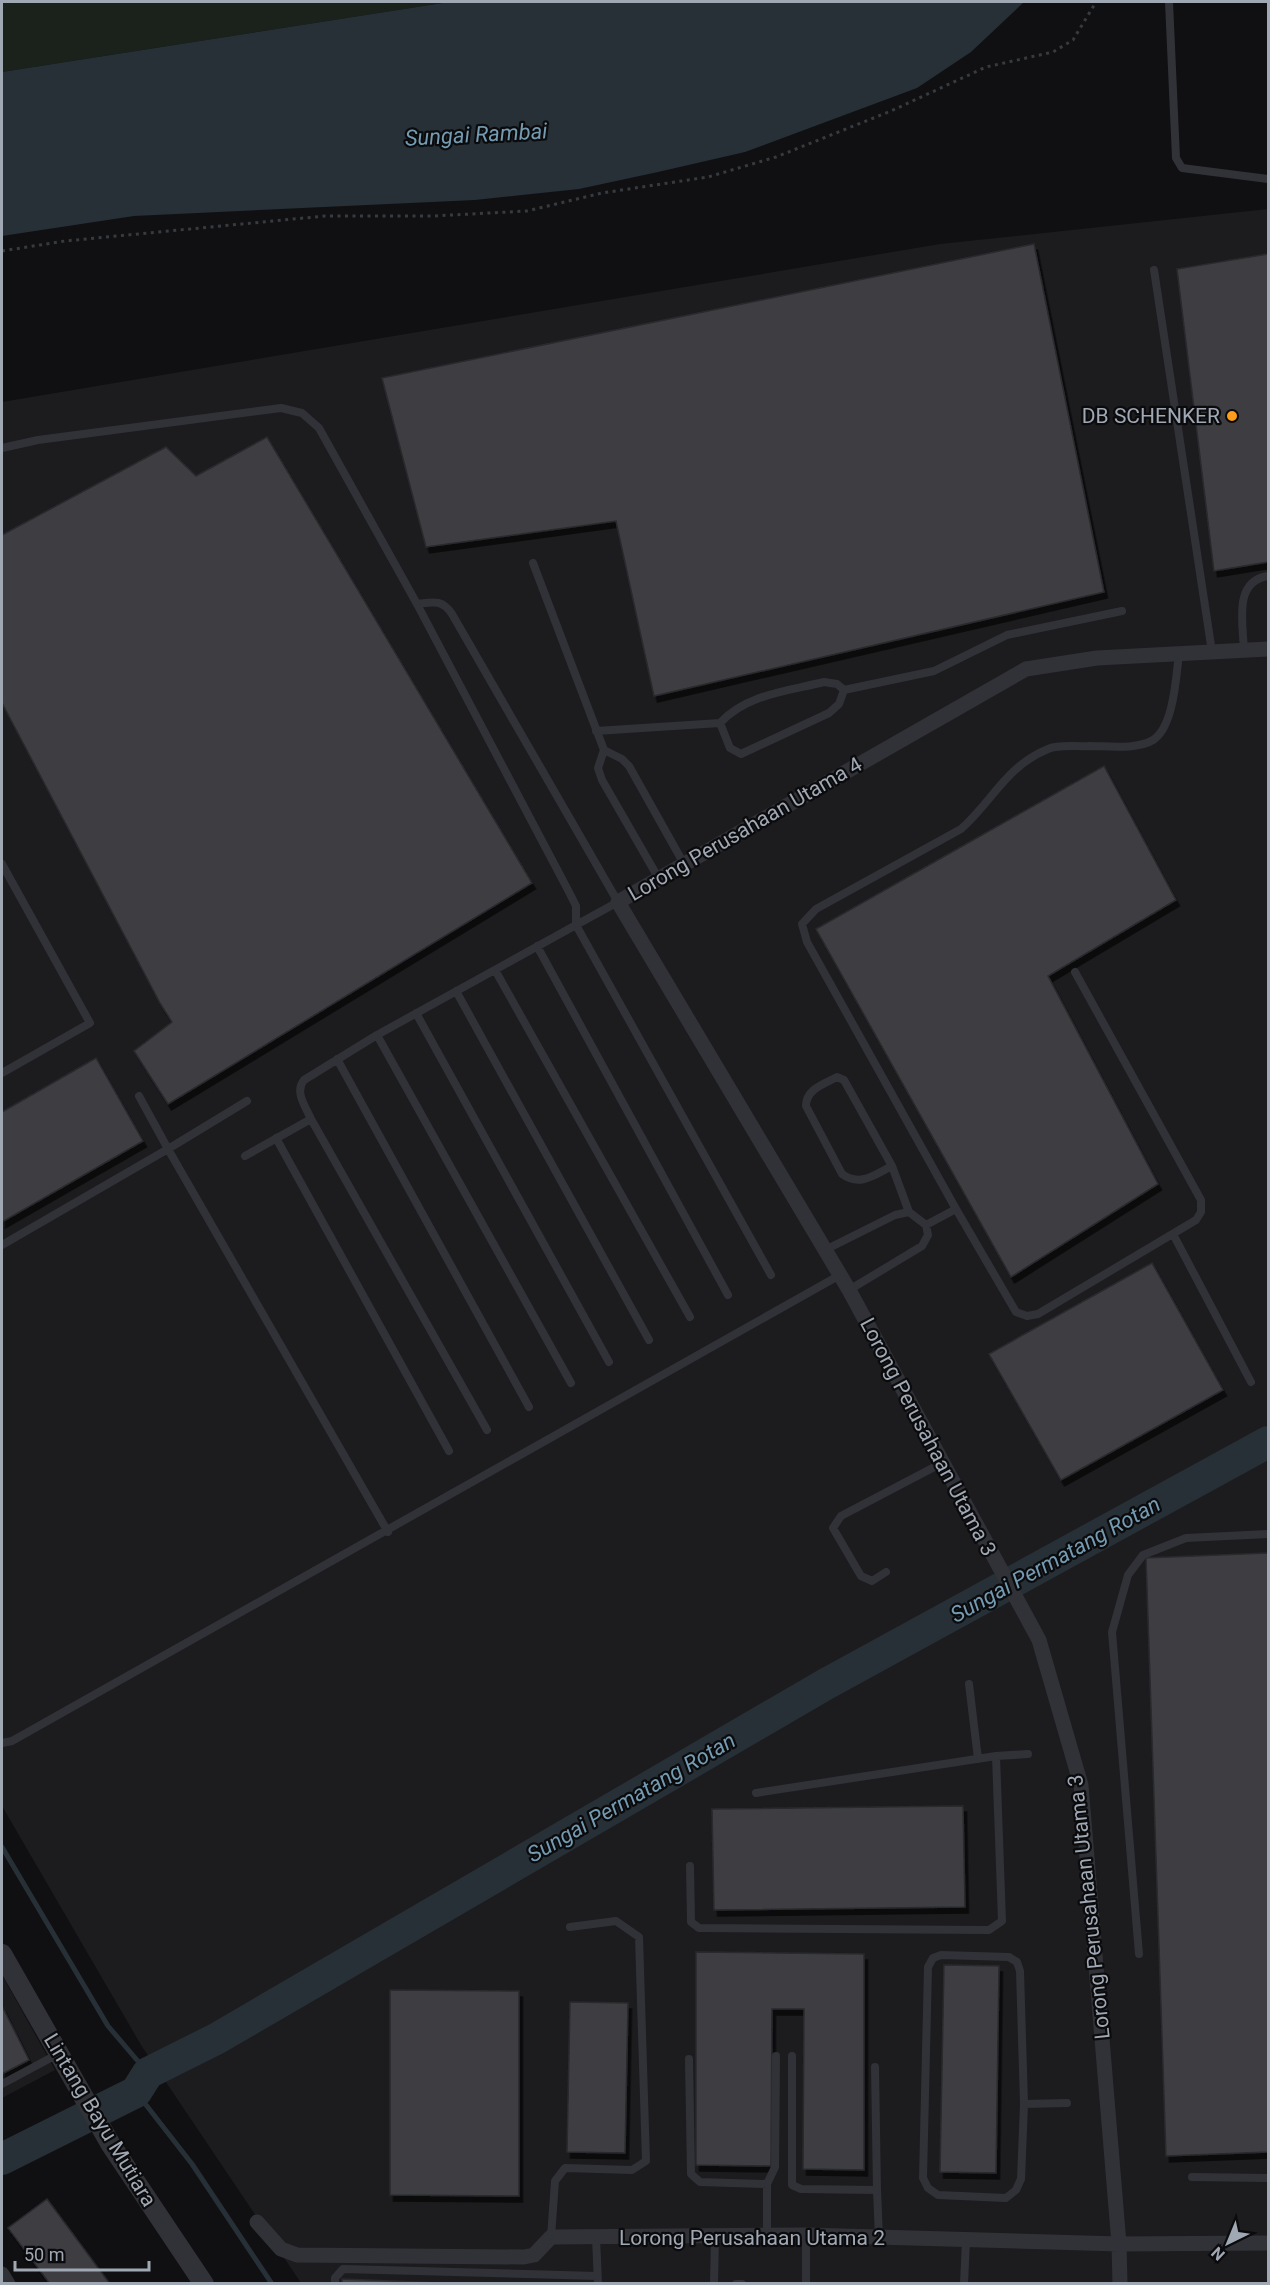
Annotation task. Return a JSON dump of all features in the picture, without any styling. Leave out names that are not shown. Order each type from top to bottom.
[{"type":"street","name":"Lorong Perusahaan Utama 4","points":[[833,1263],[618,902],[1026,669],[1097,658],[1269,649]]},
{"type":"street","name":"Lorong Perusahaan Utama 3","points":[[833,1263],[1039,1640],[1081,1785],[1119,2244],[1120,2283]]},
{"type":"street","name":"Lintang Bayu Mutiara","points":[[4,1964],[59,2053],[111,2145],[204,2283]]},
{"type":"street","points":[[257,2222],[281,2249],[297,2255],[524,2257],[534,2255],[551,2237]]},
{"type":"street","name":"Lorong Perusahaan Utama 2","points":[[551,2237],[806,2235],[1119,2244],[1269,2243]]},
{"type":"street","points":[[2,2274],[8,2283]]},
{"type":"lane","points":[[1169,2],[1176,158],[1182,168],[1195,171],[1269,179]]},
{"type":"lane","points":[[1154,270],[1212,652]]},
{"type":"lane","points":[[2,448],[38,440],[281,408],[302,413],[319,429],[417,604],[576,906],[576,925],[771,1275]]},
{"type":"lane","points":[[533,563],[604,750],[622,759],[629,766],[684,864]]},
{"type":"lane","points":[[1244,651],[1243,608],[1246,589],[1251,582],[1269,576]]},
{"type":"lane","points":[[417,604],[437,601],[446,605],[618,902],[377,1035],[300,1085],[299,1092],[311,1119],[487,1430]]},
{"type":"lane","points":[[844,690],[933,671],[1007,635],[1122,611]]},
{"type":"lane","points":[[1076,972],[1201,1200],[1201,1212],[1196,1220],[1173,1234],[1038,1314],[1027,1316],[1016,1312],[956,1209],[807,942],[802,924],[816,909],[961,830],[978,815],[998,786],[1022,761],[1050,748],[1136,745],[1152,740],[1163,730],[1172,705],[1179,654]]},
{"type":"lane","points":[[596,731],[720,723],[732,710],[746,702],[824,682],[837,684],[844,690]]},
{"type":"lane","points":[[720,723],[730,748],[741,754],[829,713],[840,704],[844,690]]},
{"type":"lane","points":[[604,750],[598,768],[602,780],[658,879]]},
{"type":"lane","points":[[2,864],[90,1023],[2,1073]]},
{"type":"lane","points":[[537,946],[728,1296]]},
{"type":"lane","points":[[495,970],[690,1317]]},
{"type":"lane","points":[[456,991],[649,1340]]},
{"type":"lane","points":[[416,1013],[609,1362]]},
{"type":"lane","points":[[377,1035],[571,1383]]},
{"type":"lane","points":[[337,1059],[529,1407]]},
{"type":"lane","points":[[849,1290],[922,1246],[928,1235],[926,1225],[909,1212],[892,1166],[844,1080],[837,1077],[811,1091],[806,1098],[806,1106],[842,1174],[849,1179],[862,1182],[892,1166]]},
{"type":"lane","points":[[139,1096],[388,1532]]},
{"type":"lane","points":[[2,1245],[247,1101]]},
{"type":"lane","points":[[245,1156],[311,1119]]},
{"type":"lane","points":[[276,1138],[449,1451]]},
{"type":"lane","points":[[926,1225],[956,1209]]},
{"type":"lane","points":[[2,1743],[12,1741],[388,1532],[833,1263],[895,1215],[909,1212]]},
{"type":"lane","points":[[1173,1234],[1251,1382]]},
{"type":"lane","points":[[886,1572],[872,1581],[861,1576],[833,1528],[841,1516],[942,1463]]},
{"type":"lane","points":[[1139,1954],[1112,1632],[1128,1575],[1143,1555],[1186,1538],[1269,1534]]},
{"type":"lane","points":[[969,1684],[978,1759]]},
{"type":"lane","points":[[756,1793],[996,1756],[1028,1754]]},
{"type":"lane","points":[[690,1866],[691,1922],[699,1928],[989,1930],[1002,1921],[996,1756]]},
{"type":"lane","points":[[551,2237],[555,2181],[565,2168],[632,2170],[646,2161],[639,1936],[616,1921],[570,1927]]},
{"type":"lane","points":[[941,1955],[1009,1957],[1017,1962],[1020,1971],[1024,2104],[1022,2179],[1016,2190],[1006,2198],[938,2195],[928,2188],[923,2178],[928,1967],[933,1958],[941,1955]]},
{"type":"lane","points":[[2,2084],[59,2053]]},
{"type":"lane","points":[[767,2235],[767,2184],[775,2167],[776,2056]]},
{"type":"lane","points":[[792,2056],[792,2185],[801,2189],[877,2190]]},
{"type":"lane","points":[[689,2059],[691,2174],[700,2182],[767,2184]]},
{"type":"lane","points":[[875,2067],[879,2238]]},
{"type":"lane","points":[[1024,2104],[1067,2103]]},
{"type":"lane","points":[[1192,2177],[1269,2178]]},
{"type":"lane","points":[[806,2235],[806,2283]]},
{"type":"lane","points":[[714,2283],[715,2236]]},
{"type":"lane","points":[[335,2283],[335,2278],[344,2269],[598,2280],[596,2237]]},
{"type":"lane","points":[[964,2283],[966,2240]]},
{"type":"lane","points":[[736,2283],[742,2283]]},
{"type":"path","points":[[2,251],[65,241],[325,216],[432,216],[527,211],[602,193],[708,177],[786,153],[891,111],[986,66],[1053,52],[1073,40],[1096,2]]},
{"type":"shaded area","points":[[2,2],[449,2],[2,72]]},
{"type":"shaded area","points":[[1268,209],[1268,2283],[301,2283],[141,2045],[2,1806],[2,402],[940,244]]},
{"type":"shaded area","points":[[2,1975],[55,2070],[2,2098]]},
{"type":"water","name":"Sungai Rambai","points":[[449,2],[1024,2],[971,52],[917,88],[745,152],[658,172],[579,189],[475,200],[134,216],[2,236],[2,72]]},
{"type":"building","points":[[1034,244],[1104,592],[654,696],[616,521],[426,547],[382,378]]},
{"type":"building","name":"DB SCHENKER","points":[[1268,254],[1268,562],[1214,571],[1177,269]]},
{"type":"building","points":[[267,437],[532,883],[168,1104],[134,1051],[172,1022],[2,703],[2,535],[166,447],[196,476]]},
{"type":"building","points":[[1104,766],[1176,900],[1048,976],[1158,1184],[1011,1277],[816,929]]},
{"type":"building","points":[[96,1058],[143,1141],[2,1222],[2,1112]]},
{"type":"building","points":[[1152,1263],[1223,1390],[1061,1480],[989,1354]]},
{"type":"building","points":[[1268,1553],[1268,2152],[1166,2156],[1146,1558]]},
{"type":"building","points":[[963,1806],[965,1907],[714,1910],[712,1809]]},
{"type":"building","points":[[696,1952],[864,1954],[864,2170],[803,2169],[804,2009],[772,2009],[771,2166],[696,2165]]},
{"type":"building","points":[[944,1965],[999,1966],[996,2173],[940,2172]]},
{"type":"building","points":[[390,1990],[519,1991],[519,2196],[390,2195]]},
{"type":"building","points":[[570,2002],[628,2003],[625,2153],[567,2152]]},
{"type":"building","points":[[2,2006],[29,2060],[2,2074]]},
{"type":"building","points":[[47,2199],[110,2284],[50,2284],[8,2228]]},
{"type":"building","points":[[342,2279],[464,2284],[342,2284]]},
{"type":"waterway","name":"Sungai Permatang Rotan","points":[[2,2159],[136,2092],[148,2073],[216,2039],[826,1684],[1268,1442]]},
{"type":"waterway","points":[[2,1847],[108,2026],[148,2073]]},
{"type":"waterway","points":[[136,2092],[192,2164],[272,2284]]},
{"type":"place","name":"DB SCHENKER","points":[[1232,416]]}]
